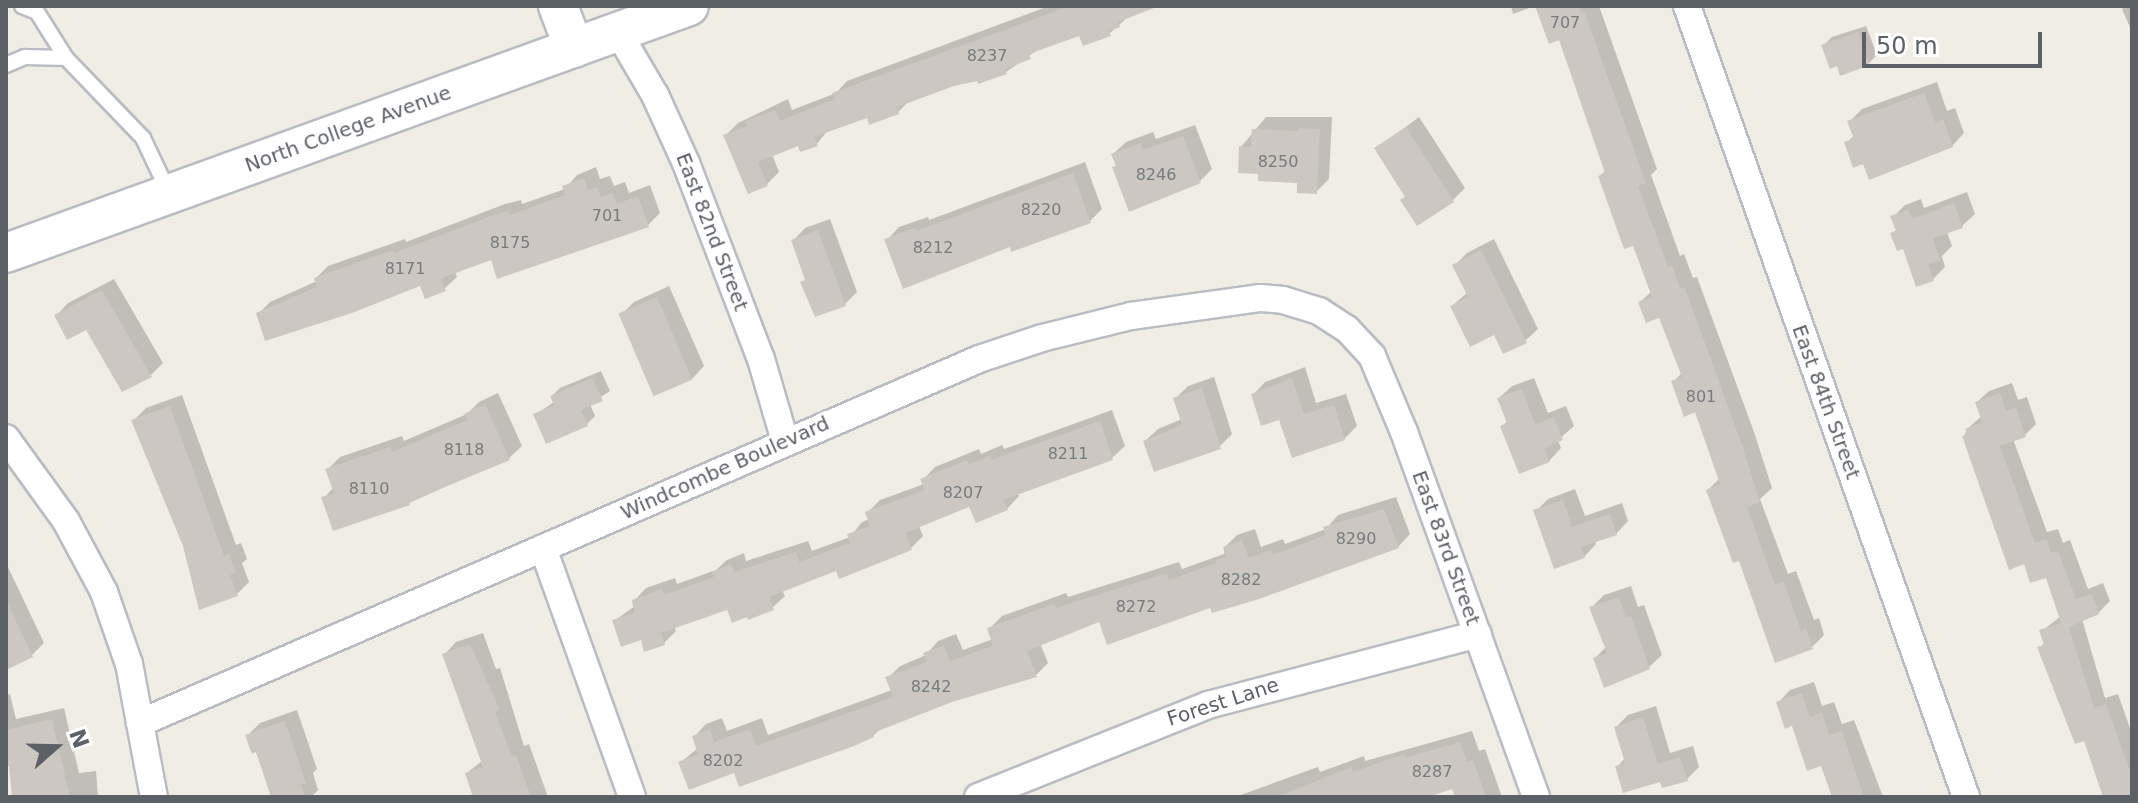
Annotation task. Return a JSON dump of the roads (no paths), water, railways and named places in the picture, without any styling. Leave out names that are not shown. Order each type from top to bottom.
[{"type":"main road","points":[[558,6],[574,48]]},
{"type":"main road","name":"North College Avenue","points":[[6,253],[689,6]]},
{"type":"street","name":"East 84th Street","points":[[1687,6],[1966,797]]},
{"type":"street","name":"East 82nd Street","points":[[618,32],[655,95],[686,163],[761,359],[785,441]]},
{"type":"street","name":"Windcombe Boulevard","points":[[140,723],[979,359],[1108,321],[1187,306],[1255,298],[1293,302],[1329,318]]},
{"type":"street","name":"East 83rd Street","points":[[1329,318],[1355,337],[1383,378],[1536,797]]},
{"type":"street","points":[[6,438],[40,481],[96,575],[129,664],[154,797]]},
{"type":"street","points":[[543,548],[632,797]]},
{"type":"street","name":"Forest Lane","points":[[978,797],[1208,705],[1478,634]]},
{"type":"lane","points":[[22,6],[37,12],[66,58],[143,138],[170,194]]},
{"type":"lane","points":[[6,65],[25,57],[66,58]]}]
